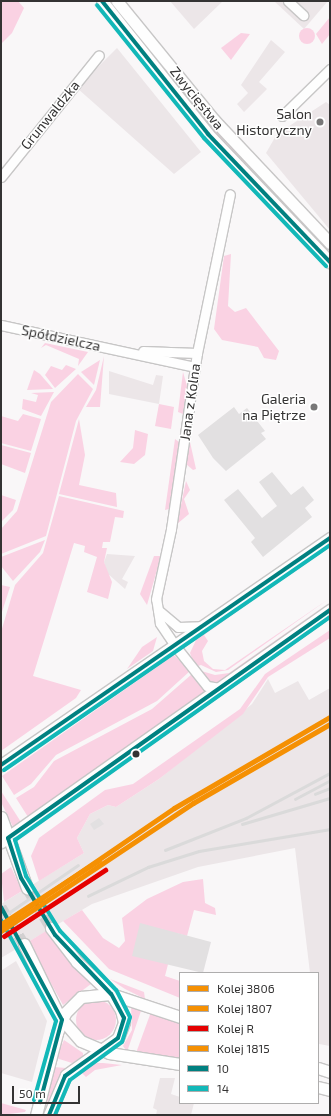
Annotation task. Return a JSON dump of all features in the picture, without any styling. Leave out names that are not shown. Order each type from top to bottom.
[{"type":"street","name":"Zwycięstwa","points":[[102,1],[213,139],[329,258]]},
{"type":"street","name":"Zwycięstwa","points":[[117,1],[218,125],[330,243]]},
{"type":"street","points":[[288,1],[302,15]]},
{"type":"street","name":"Grunwaldzka","points":[[1,176],[99,55]]},
{"type":"street","points":[[282,116],[330,68]]},
{"type":"street","name":"Jana z Kolna","points":[[220,688],[207,686],[190,666],[160,624],[156,590],[170,536],[197,353],[230,194]]},
{"type":"street","name":"Spółdzielcza","points":[[1,325],[195,367]]},
{"type":"street","name":"Spółdzielcza","points":[[121,350],[197,353]]},
{"type":"street","points":[[1,765],[176,647],[330,538]]},
{"type":"street","points":[[158,610],[178,627],[207,625]]},
{"type":"street","points":[[4,840],[330,610]]},
{"type":"street","points":[[1,817],[4,840],[27,888]]},
{"type":"street","points":[[49,1115],[66,1075],[118,1038],[123,1027],[122,1013],[111,994],[77,962],[51,928]]},
{"type":"street","points":[[24,944],[62,1020],[79,1040],[100,1051],[179,1064]]},
{"type":"street","points":[[36,1115],[62,1020],[81,996],[111,994],[179,1018]]},
{"type":"street","points":[[319,1068],[330,1072]]},
{"type":"street","points":[[319,1087],[330,1090]]},
{"type":"shaded area","points":[[1,1],[18,1],[24,8],[12,33],[1,44]]},
{"type":"shaded area","points":[[108,1],[112,1],[221,136],[252,168],[250,170],[218,138]]},
{"type":"shaded area","points":[[170,1],[223,1],[194,29]]},
{"type":"shaded area","points":[[274,1],[328,1],[304,29]]},
{"type":"shaded area","points":[[330,17],[330,34],[322,44],[316,34]]},
{"type":"shaded area","points":[[307,28],[313,30],[315,36],[313,42],[307,44],[301,42],[299,36],[301,30]]},
{"type":"shaded area","points":[[241,33],[250,34],[231,60],[221,48]]},
{"type":"shaded area","points":[[271,40],[285,52],[259,82],[267,89],[244,112],[237,104],[248,93],[241,85]]},
{"type":"shaded area","points":[[117,48],[201,152],[174,174],[77,88]]},
{"type":"shaded area","points":[[326,102],[330,105],[330,230],[266,153],[277,134]]},
{"type":"shaded area","points":[[258,174],[320,241],[320,242],[256,177]]},
{"type":"shaded area","points":[[231,254],[228,306],[235,312],[246,308],[279,351],[276,360],[264,358],[258,347],[222,340],[214,329],[224,256]]},
{"type":"shaded area","points":[[45,343],[88,352],[78,366],[79,359],[46,345],[41,348]]},
{"type":"shaded area","points":[[104,356],[100,407],[86,407],[96,390]]},
{"type":"shaded area","points":[[100,360],[94,385],[81,372]]},
{"type":"shaded area","points":[[66,365],[76,369],[55,388],[45,375],[51,366],[62,370]]},
{"type":"shaded area","points":[[34,370],[40,374],[53,389],[27,390]]},
{"type":"shaded area","points":[[109,371],[153,385],[156,375],[163,376],[159,404],[109,394]]},
{"type":"shaded area","points":[[183,372],[187,386],[183,414],[178,412]]},
{"type":"shaded area","points":[[78,374],[93,389],[76,421],[46,536],[1,554],[1,529],[17,511],[51,402]]},
{"type":"shaded area","points":[[54,392],[41,416],[22,409],[23,399],[36,402],[38,395],[31,393]]},
{"type":"shaded area","points":[[159,404],[174,407],[171,429],[155,426]]},
{"type":"shaded area","points":[[23,414],[41,419],[31,451],[1,443],[1,416],[18,421]]},
{"type":"shaded area","points":[[79,419],[85,455],[79,485],[116,493],[117,507],[59,494]]},
{"type":"shaded area","points":[[135,430],[148,434],[145,455],[134,464],[120,462],[133,448]]},
{"type":"shaded area","points":[[175,439],[179,442],[169,509],[165,510]]},
{"type":"shaded area","points":[[190,442],[196,469],[193,470],[186,464]]},
{"type":"shaded area","points":[[1,445],[31,453],[25,473],[1,464]]},
{"type":"shaded area","points":[[186,481],[190,490],[184,499],[189,514],[177,524]]},
{"type":"shaded area","points":[[1,495],[16,500],[13,510],[1,522]]},
{"type":"shaded area","points":[[59,496],[124,511],[123,518],[115,517],[110,542],[103,542],[102,548],[107,548],[104,562],[112,582],[108,599],[87,592],[97,557],[84,552],[85,546],[74,543],[33,676],[81,690],[76,698],[1,751],[1,632],[15,585],[43,553]]},
{"type":"shaded area","points":[[45,540],[40,552],[13,581],[1,566],[1,557]]},
{"type":"shaded area","points":[[330,545],[204,635],[208,641],[202,651],[204,661],[213,669],[225,670],[330,598],[228,670],[216,672],[201,665],[195,667],[190,653],[197,638]]},
{"type":"shaded area","points":[[107,554],[135,556],[122,579],[128,582],[125,589],[107,573],[104,562]]},
{"type":"shaded area","points":[[154,556],[161,556],[147,605],[140,594]]},
{"type":"shaded area","points":[[1,585],[10,587],[1,615]]},
{"type":"shaded area","points":[[330,602],[218,683],[209,682],[198,670],[215,675],[229,673]]},
{"type":"shaded area","points":[[330,630],[330,638],[268,677],[243,714],[159,779],[116,807],[108,805],[90,814],[77,838],[84,853],[39,881],[31,856],[39,838],[105,790],[133,784],[240,709],[265,674]]},
{"type":"shaded area","points":[[157,637],[153,651],[127,669],[142,647]]},
{"type":"shaded area","points":[[174,655],[190,671],[157,701],[56,755],[31,784],[14,795],[2,776]]},
{"type":"shaded area","points":[[192,674],[205,691],[28,817],[16,798],[34,787],[54,761],[152,709]]},
{"type":"shaded area","points":[[268,679],[275,693],[298,681],[309,700],[330,688],[330,1046],[319,1044],[319,972],[310,972],[295,848],[198,867],[92,904],[1,958],[1,904],[84,853],[77,838],[90,814],[108,805],[116,807],[159,779],[252,704]]},
{"type":"shaded area","points":[[1,791],[21,822],[13,827],[1,802]]},
{"type":"shaded area","points":[[11,867],[22,891],[4,902],[1,874]]},
{"type":"shaded area","points":[[203,879],[205,903],[215,908],[216,915],[194,910],[187,936],[176,933],[165,976],[179,981],[179,998],[109,969],[63,921],[82,910],[103,938],[119,948],[125,941],[122,918],[147,899],[183,882]]},
{"type":"shaded area","points":[[46,931],[91,984],[63,1005],[28,942]]},
{"type":"shaded area","points":[[1,958],[2,970],[16,961],[47,1021],[32,1082],[1,1073]]},
{"type":"shaded area","points":[[110,979],[144,992],[145,999],[125,989]]},
{"type":"shaded area","points":[[100,1000],[107,1003],[113,1009],[116,1020],[115,1028],[107,1037],[100,1040],[92,1040],[85,1037],[77,1028],[76,1016],[79,1009],[88,1001]]},
{"type":"shaded area","points":[[131,1006],[142,1008],[127,1052],[123,1046],[132,1030]]},
{"type":"shaded area","points":[[151,1012],[179,1023],[179,1059],[136,1053]]},
{"type":"shaded area","points":[[64,1040],[83,1053],[83,1056],[72,1063],[56,1058]]},
{"type":"shaded area","points":[[97,1063],[122,1065],[95,1070],[86,1077],[79,1070]]},
{"type":"shaded area","points":[[54,1067],[66,1068],[41,1115]]},
{"type":"shaded area","points":[[160,1078],[175,1078],[171,1094],[179,1097],[179,1104],[194,1104],[191,1115],[156,1115],[157,1110],[153,1108]]},
{"type":"shaded area","points":[[1,1103],[26,1110],[25,1112],[1,1115]]},
{"type":"building","points":[[234,407],[239,414],[247,408],[265,431],[261,433],[266,439],[226,471],[213,458],[198,435]]},
{"type":"building","points":[[272,472],[291,495],[303,486],[314,500],[305,508],[312,517],[263,557],[251,542],[255,538],[224,500],[238,489],[262,518],[277,506],[259,482]]},
{"type":"building","points":[[99,818],[104,824],[94,830],[90,824]]},
{"type":"building","points":[[140,923],[211,942],[203,972],[132,956]]},
{"type":"tunnel","points":[[27,888],[51,928]]},
{"type":"tunnel","points":[[1,907],[24,944]]},
{"type":"railway","points":[[165,850],[246,818],[330,773]]},
{"type":"railway","points":[[295,799],[330,780]]},
{"type":"railway","points":[[315,794],[330,788]]},
{"type":"railway","points":[[242,824],[330,798]]},
{"type":"railway","points":[[88,896],[148,867],[199,851],[330,829]]},
{"type":"railway","points":[[1,918],[78,865]]},
{"type":"rail line","name":"3806","points":[[1,926],[174,808],[330,717]]},
{"type":"rail line","name":"1807","points":[[1,931],[193,803],[330,724]]},
{"type":"rail line","name":"1815","points":[[1,924],[99,860]]},
{"type":"rail line","name":"R","points":[[4,936],[105,870]]},
{"type":"transit line","name":"10","points":[[102,1],[208,134],[330,262]]},
{"type":"transit line","name":"14","points":[[97,5],[204,138],[326,266]]},
{"type":"transit line","name":"10","points":[[1,765],[330,538]]},
{"type":"transit line","name":"14","points":[[4,770],[330,545]]},
{"type":"transit line","name":"10","points":[[49,1115],[65,1076],[118,1038],[124,1018],[111,994],[55,935],[21,878],[8,838],[330,610]]},
{"type":"transit line","name":"14","points":[[55,1115],[70,1080],[122,1042],[130,1017],[116,990],[60,931],[26,876],[15,840],[330,617]]},
{"type":"transit line","name":"10","points":[[1,907],[62,1020],[40,1102]]},
{"type":"transit line","name":"14","points":[[1,920],[56,1021],[34,1100]]},
{"type":"place","name":"Salon Historyczny","points":[[320,122]]},
{"type":"place","name":"Galeria na Piętrze","points":[[314,407]]}]
